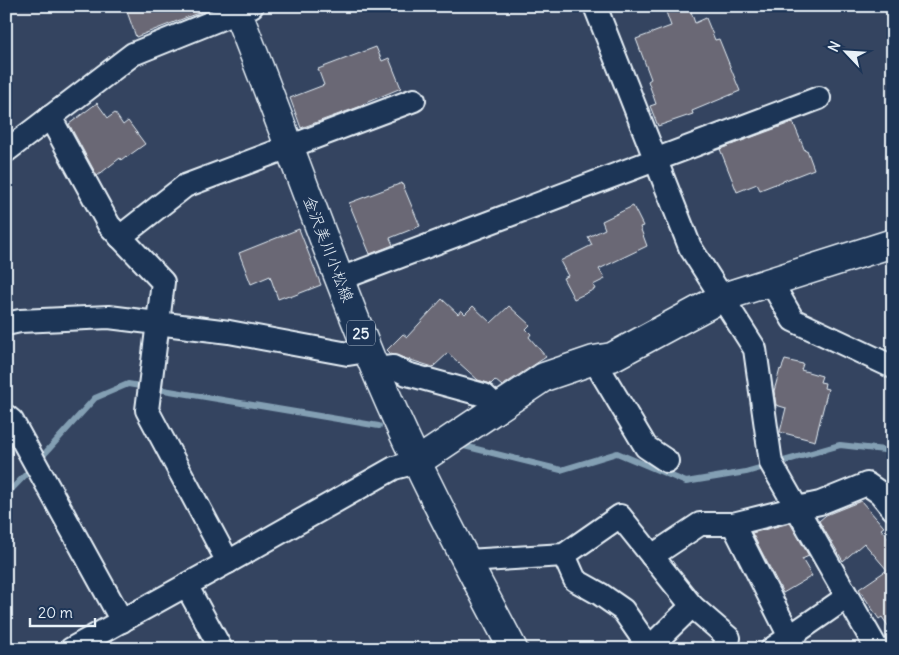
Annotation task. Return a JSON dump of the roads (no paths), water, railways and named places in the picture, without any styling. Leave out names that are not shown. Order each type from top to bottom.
[{"type":"main road","name":"金沢美川小松線","points":[[242,8],[290,147],[372,360],[417,462],[513,649]]},
{"type":"main road","points":[[417,462],[544,377],[594,360],[612,357],[723,297],[893,244]]},
{"type":"street","points":[[596,6],[690,247],[755,349],[771,462],[877,649]]},
{"type":"street","points":[[6,151],[133,54],[242,8]]},
{"type":"street","points":[[340,279],[819,98]]},
{"type":"street","points":[[120,237],[185,186],[414,100]]},
{"type":"street","points":[[50,118],[109,225],[163,282],[147,410],[228,562]]},
{"type":"street","points":[[772,282],[793,320],[893,367]]},
{"type":"street","points":[[6,324],[20,321],[108,317],[229,332],[372,360],[407,374],[484,395],[498,408]]},
{"type":"street","points":[[594,360],[646,447],[667,461]]},
{"type":"street","points":[[6,416],[12,421],[122,621]]},
{"type":"street","points":[[71,649],[394,468],[417,462]]},
{"type":"street","points":[[652,556],[700,524],[733,524],[820,503],[867,484],[880,493],[893,509]]},
{"type":"street","points":[[467,562],[564,555],[620,516],[692,606],[729,638],[723,649]]},
{"type":"street","points":[[733,524],[785,645],[847,597]]},
{"type":"street","points":[[564,555],[575,580],[623,610],[650,649],[692,606]]},
{"type":"street","points":[[186,585],[221,649]]},
{"type":"street","points":[[888,649],[893,645]]},
{"type":"waterway","points":[[39,460],[95,398],[128,384],[379,426]]},
{"type":"waterway","points":[[460,445],[561,470],[617,453],[686,482],[746,472],[767,466]]},
{"type":"waterway","points":[[777,463],[840,445],[893,451]]},
{"type":"waterway","points":[[6,495],[32,468]]}]
